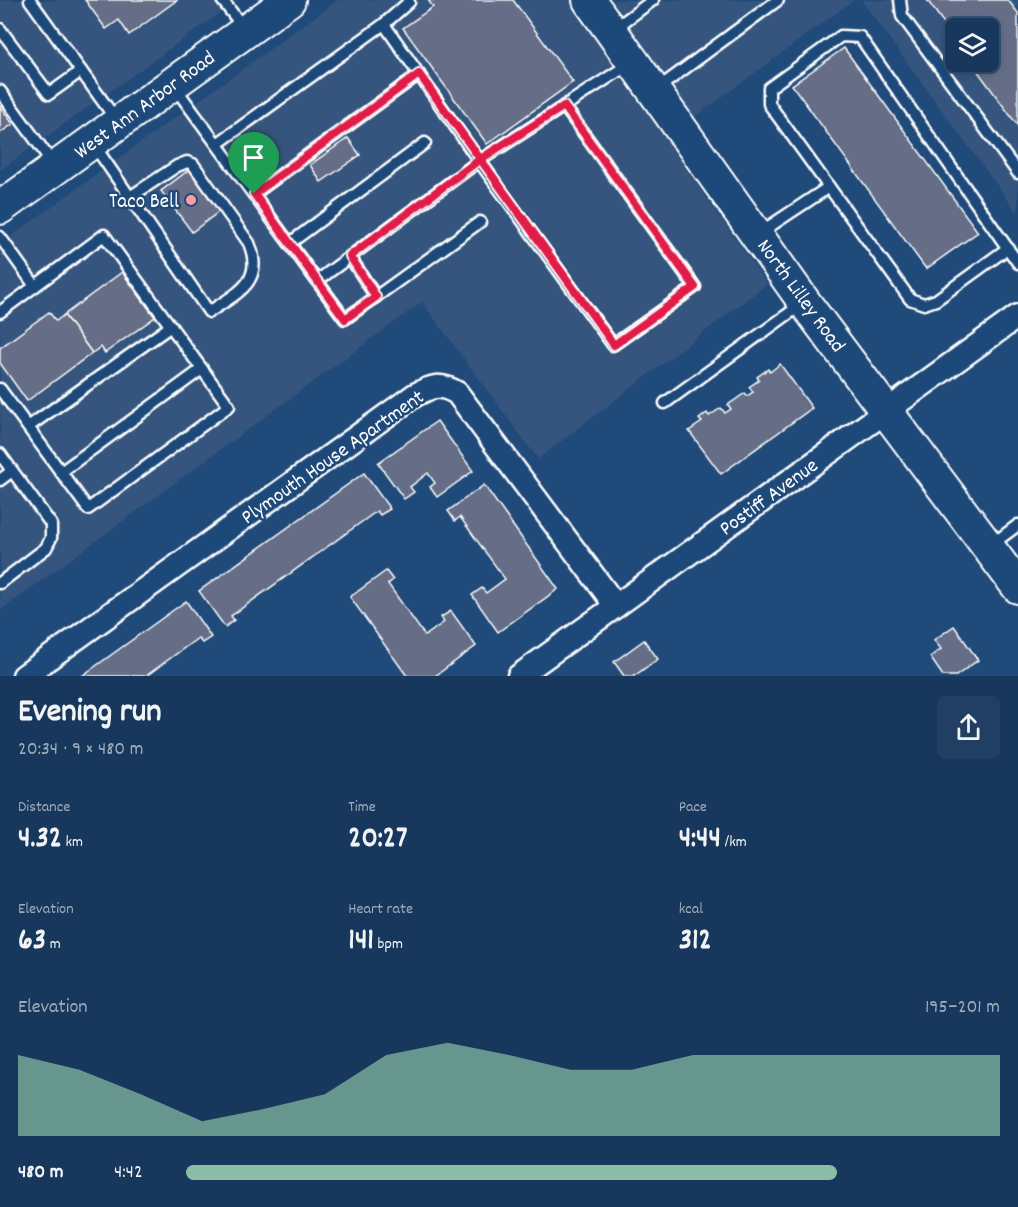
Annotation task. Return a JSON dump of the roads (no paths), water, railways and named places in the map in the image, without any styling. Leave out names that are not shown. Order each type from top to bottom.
[{"type":"street","name":"West Ann Arbor Road","points":[[0,208],[289,0]]},
{"type":"street","name":"North Lilley Road","points":[[589,0],[805,303],[1018,587]]},
{"type":"street","name":"Postiff Avenue","points":[[519,676],[1018,316]]},
{"type":"street","name":"Plymouth House Apartment","points":[[24,676],[415,395],[433,386],[445,386],[457,393],[616,606]]},
{"type":"lane","points":[[30,0],[118,123]]},
{"type":"lane","points":[[222,0],[247,30]]},
{"type":"lane","points":[[217,144],[384,24],[409,2],[408,0]]},
{"type":"lane","points":[[611,31],[652,0]]},
{"type":"lane","points":[[654,91],[778,0]]},
{"type":"lane","points":[[900,0],[902,16],[1018,173]]},
{"type":"lane","points":[[384,24],[479,160],[614,345],[695,287],[564,106]]},
{"type":"lane","points":[[0,29],[49,94],[81,71]]},
{"type":"lane","points":[[1008,248],[936,300],[924,304],[910,298],[769,104],[769,88],[841,36],[860,38],[1008,248],[1018,263]]},
{"type":"lane","points":[[317,281],[479,160],[633,61]]},
{"type":"lane","points":[[254,194],[419,74]]},
{"type":"lane","points":[[172,84],[345,319],[480,222]]},
{"type":"lane","points":[[0,91],[56,167]]},
{"type":"lane","points":[[92,142],[209,312],[249,282],[254,269],[254,255],[249,243],[193,164],[187,162],[130,197]]},
{"type":"lane","points":[[290,243],[425,143]]},
{"type":"lane","points":[[758,234],[829,187]]},
{"type":"lane","points":[[0,312],[104,235],[229,406],[88,509],[0,389]]},
{"type":"lane","points":[[0,237],[35,286]]},
{"type":"lane","points":[[350,256],[376,297]]},
{"type":"lane","points":[[664,403],[805,303]]},
{"type":"lane","points":[[28,427],[171,326]]},
{"type":"lane","points":[[61,472],[202,369]]},
{"type":"lane","points":[[0,454],[51,524],[51,538],[46,548],[0,583]]},
{"type":"lane","points":[[0,480],[12,471]]},
{"type":"lane","points":[[989,547],[1018,525]]},
{"type":"place","name":"Taco Bell","points":[[191,200]]}]
